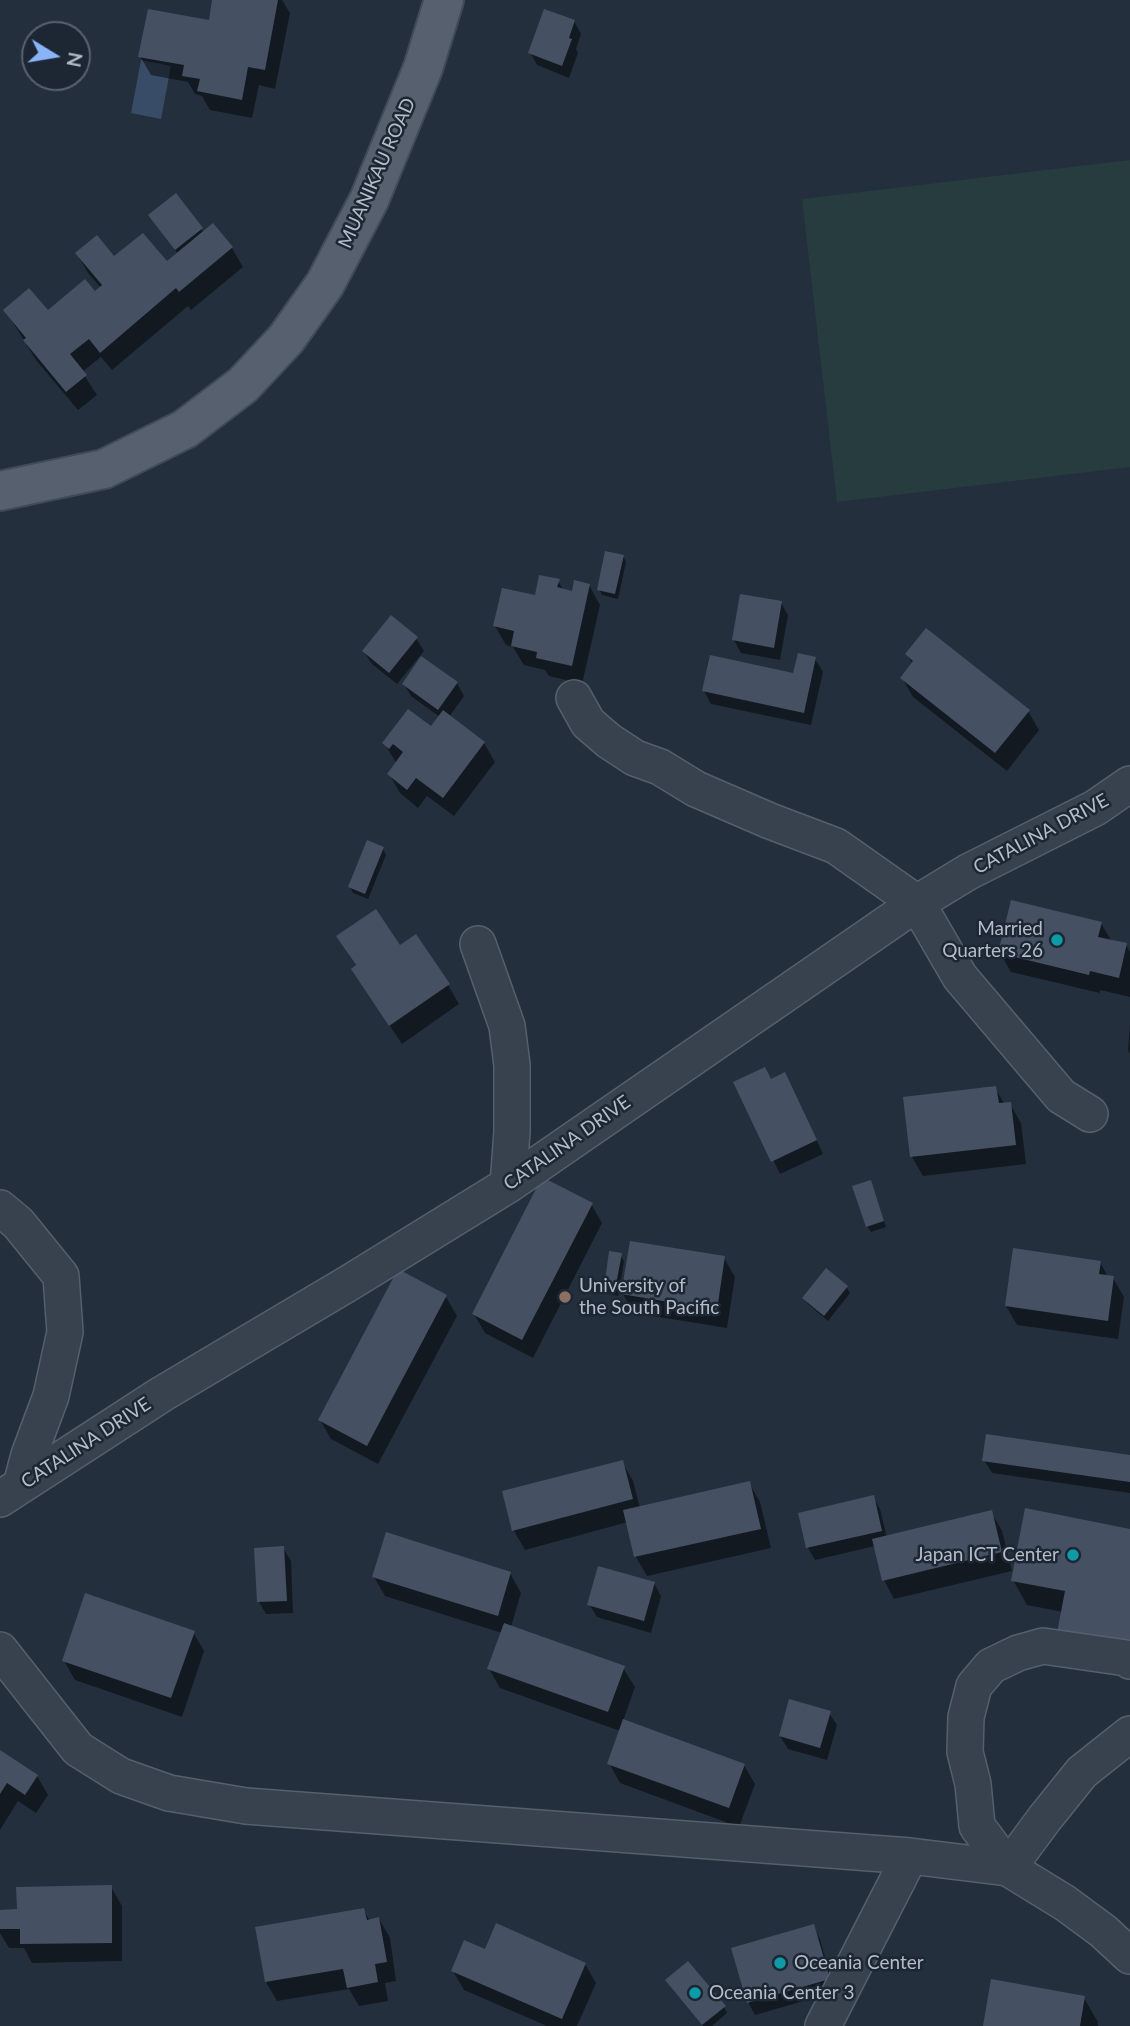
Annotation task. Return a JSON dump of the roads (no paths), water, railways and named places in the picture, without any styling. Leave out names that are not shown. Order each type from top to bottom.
[{"type":"main road","name":"MUANIKAU ROAD","points":[[0,492],[104,469],[185,429],[243,385],[286,339],[325,284],[369,200],[423,68],[444,0]]},
{"type":"street","points":[[574,698],[588,723],[635,758],[660,767],[696,789],[836,846],[917,903],[960,977],[1061,1096],[1090,1114]]},
{"type":"street","name":"CATALINA DRIVE","points":[[10,1492],[162,1394],[508,1185],[917,903],[968,872],[1095,808],[1130,784]]},
{"type":"street","points":[[478,944],[507,1026],[512,1065],[512,1132],[508,1185]]},
{"type":"street","points":[[0,1208],[18,1223],[61,1276],[65,1332],[51,1396],[29,1455],[10,1492]]},
{"type":"street","points":[[1130,1661],[1126,1658],[1043,1647],[1018,1653],[991,1666],[974,1686],[966,1717],[965,1752],[973,1784],[977,1826],[1008,1868],[1065,1903],[1103,1931],[1130,1956]]},
{"type":"street","points":[[0,1650],[78,1749],[121,1776],[169,1793],[246,1806],[910,1856],[1008,1868]]},
{"type":"street","points":[[1008,1868],[1083,1773],[1130,1734]]},
{"type":"street","points":[[823,2026],[910,1856]]},
{"type":"water","points":[[141,60],[171,66],[161,119],[131,113]]},
{"type":"place","name":"Married Quarters 26","points":[[1057,940]]},
{"type":"place","name":"University of the South Pacific","points":[[565,1297]]},
{"type":"place","name":"Japan ICT Center","points":[[1073,1555]]},
{"type":"place","name":"Oceania Center","points":[[780,1963]]},
{"type":"place","name":"Oceania Center 3","points":[[695,1993]]}]
